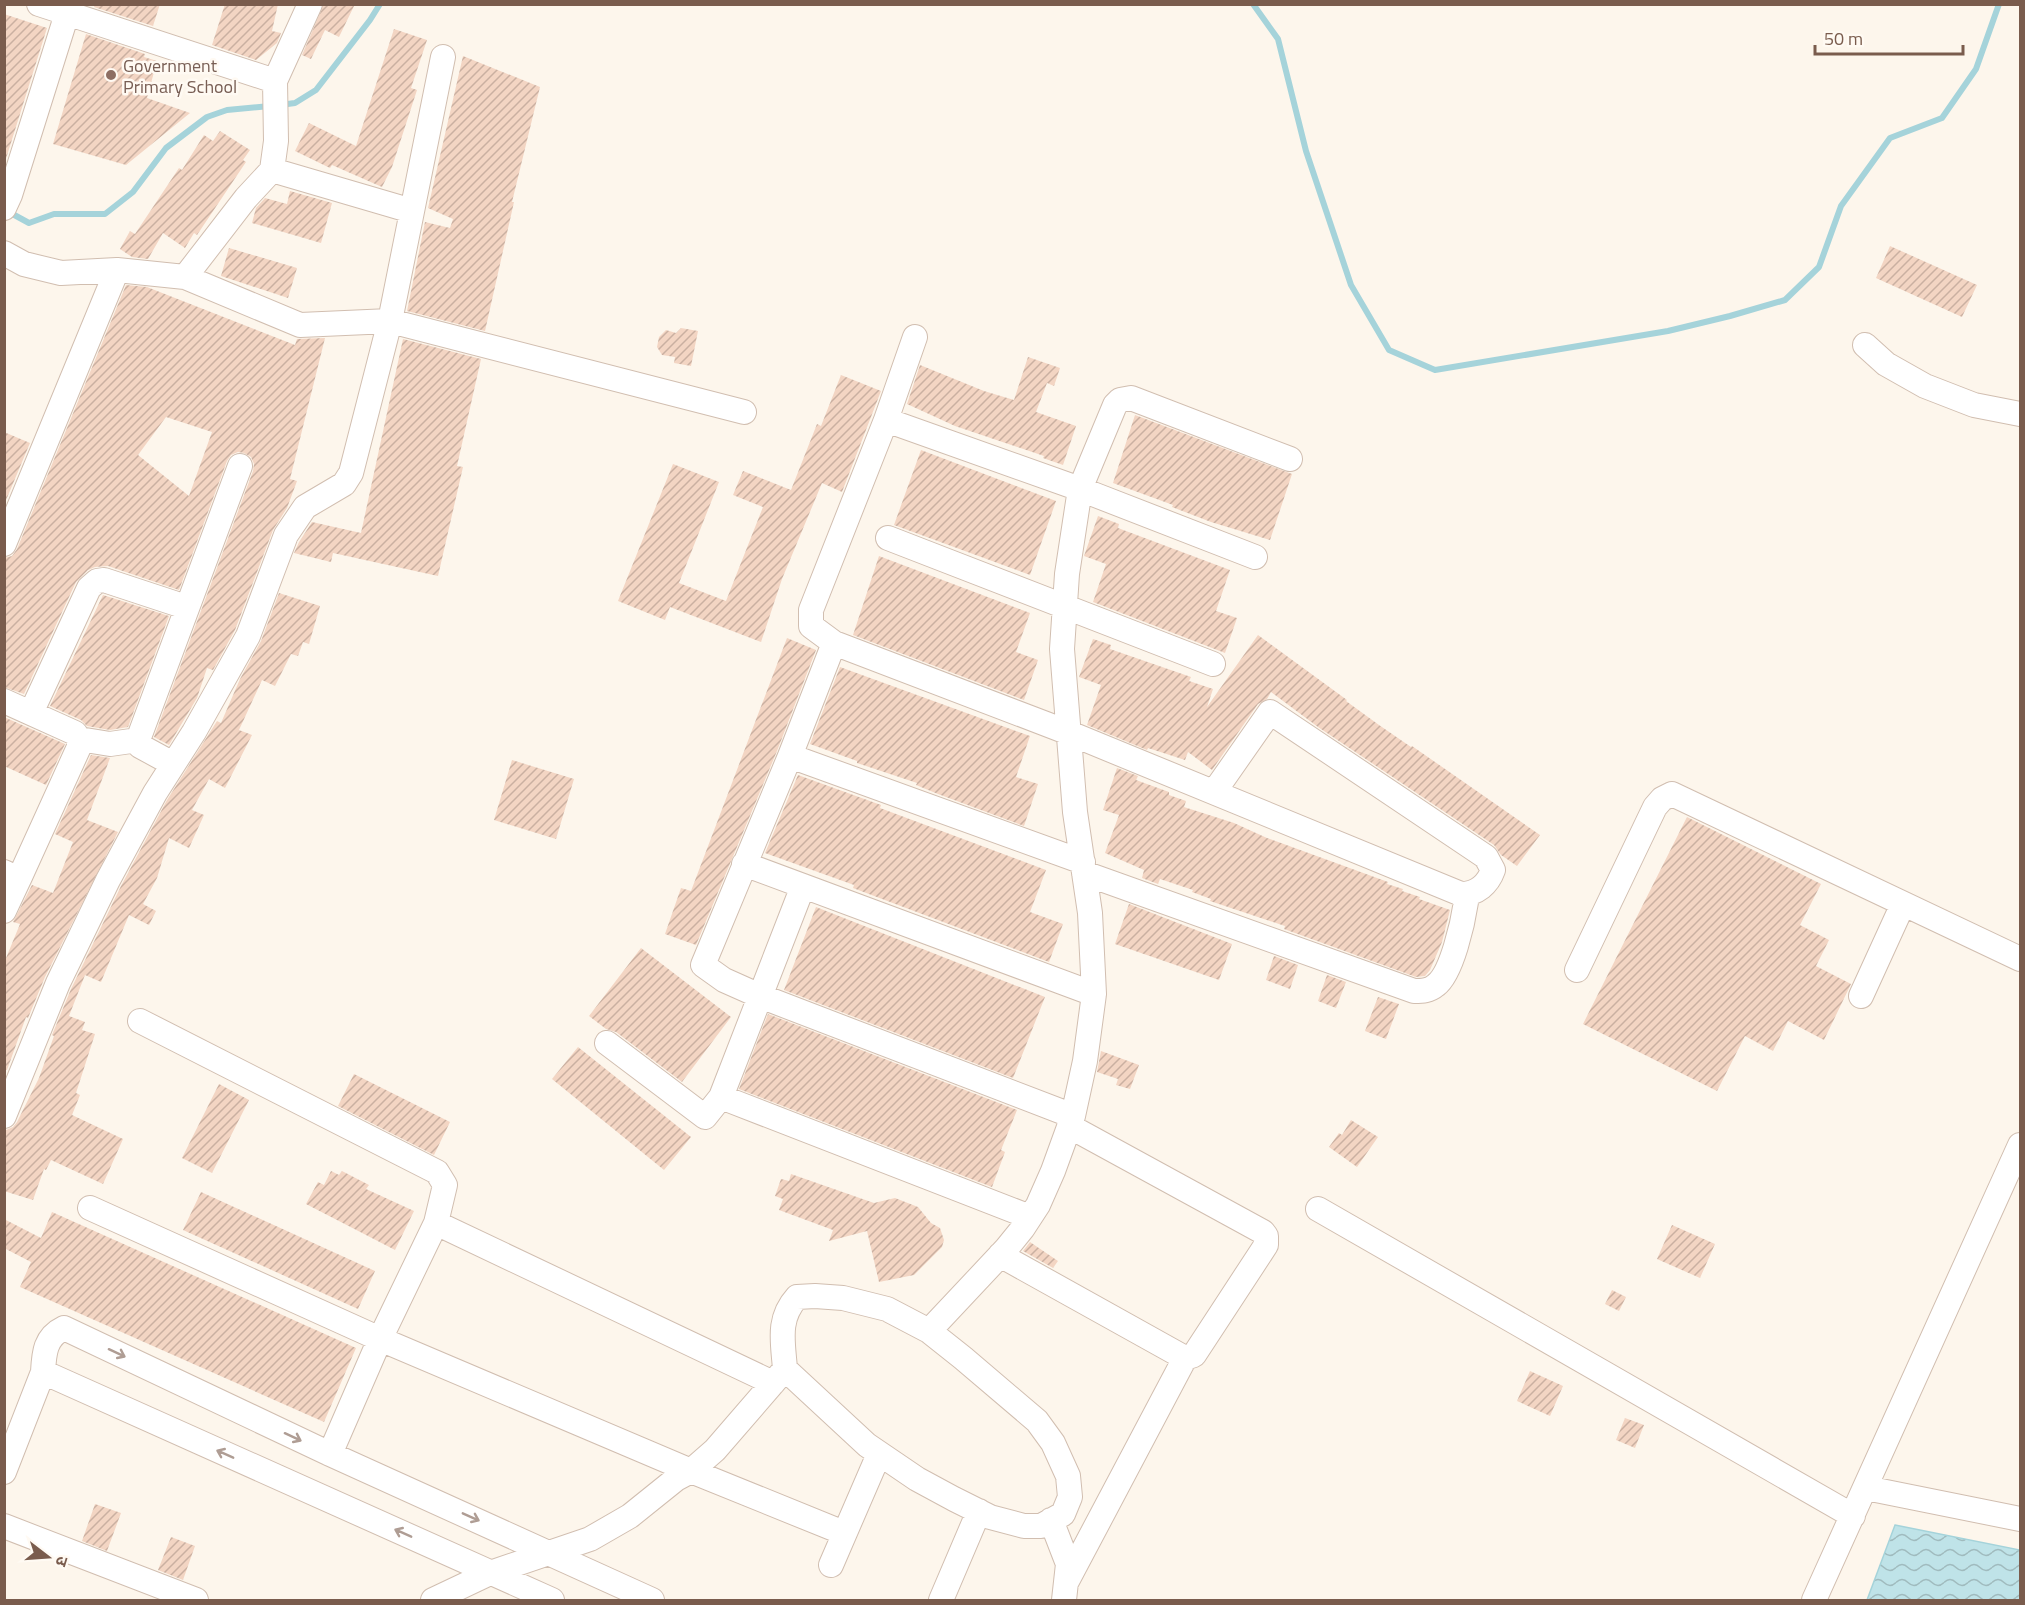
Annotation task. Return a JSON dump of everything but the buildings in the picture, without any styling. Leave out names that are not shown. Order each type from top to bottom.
[{"type":"street","points":[[39,4],[69,9],[275,90]]},
{"type":"street","points":[[185,277],[246,198],[272,170],[276,141],[275,90],[310,4]]},
{"type":"street","points":[[8,201],[69,9]]},
{"type":"street","points":[[4,1116],[68,962],[108,880],[155,793],[194,732],[248,636],[286,535],[305,507],[344,484],[351,473],[390,321],[443,57]]},
{"type":"street","points":[[272,170],[412,211]]},
{"type":"street","points":[[4,253],[24,264],[61,273],[117,270],[185,277],[300,325],[390,321],[744,412]]},
{"type":"street","points":[[7,531],[117,270]]},
{"type":"street","points":[[915,337],[886,420],[811,610],[812,626],[834,643],[1068,732],[1461,894],[1471,894],[1490,879],[1493,870],[1486,857],[1270,712],[1214,792]]},
{"type":"street","points":[[1865,345],[1886,364],[1925,386],[1974,405],[2020,414]]},
{"type":"street","points":[[929,1331],[1000,1255],[1038,1205],[1071,1121],[1085,1061],[1094,994],[1090,914],[1075,812],[1062,649],[1067,574],[1080,489],[1115,405],[1126,398],[1290,459]]},
{"type":"street","points":[[886,420],[1080,489],[1255,557]]},
{"type":"street","points":[[173,764],[140,746],[138,740],[240,466]]},
{"type":"street","points":[[888,538],[1213,664]]},
{"type":"street","points":[[31,713],[93,583],[104,580],[186,607]]},
{"type":"street","points":[[834,643],[790,756],[703,965],[724,980],[760,996],[1071,1121],[1258,1229],[1266,1236],[1266,1245],[1194,1355],[1185,1358],[1065,1592]]},
{"type":"street","points":[[4,701],[75,733],[79,739],[79,747],[12,876],[4,911]]},
{"type":"street","points":[[79,739],[110,744],[138,740]]},
{"type":"street","points":[[790,756],[1414,991],[1423,991],[1435,986],[1448,968],[1464,917],[1466,902],[1461,894]]},
{"type":"street","points":[[1576,970],[1655,807],[1662,799],[1672,794],[2020,959]]},
{"type":"street","points":[[744,864],[1094,994]]},
{"type":"street","points":[[607,1043],[705,1117],[721,1097],[803,886]]},
{"type":"street","points":[[1861,996],[1904,904]]},
{"type":"street","points":[[140,1021],[437,1172],[445,1185],[436,1223],[380,1339],[330,1454]]},
{"type":"street","points":[[721,1097],[1030,1217]]},
{"type":"street","points":[[1814,1600],[2020,1145]]},
{"type":"street","points":[[90,1208],[380,1339],[691,1471],[844,1533]]},
{"type":"street","points":[[1318,1209],[1853,1516]]},
{"type":"street","points":[[433,1600],[490,1573],[600,1534],[630,1516],[675,1479],[691,1471],[715,1450],[779,1376],[781,1327],[789,1305],[797,1297],[843,1298],[887,1310],[929,1331],[1037,1421],[1053,1443],[1068,1476],[1070,1497],[1063,1514],[1041,1526],[1024,1526],[990,1517],[917,1479],[879,1454],[841,1423],[819,1398],[779,1376],[436,1223]]},
{"type":"street","points":[[1000,1255],[1185,1358]]},
{"type":"street","points":[[4,1472],[43,1372],[44,1352],[54,1333],[64,1328],[330,1454],[652,1600]]},
{"type":"street","points":[[43,1372],[552,1600]]},
{"type":"street","points":[[831,1565],[879,1454]]},
{"type":"street","points":[[1866,1488],[2020,1519]]},
{"type":"street","points":[[941,1600],[979,1511]]},
{"type":"street","points":[[1051,1520],[1068,1564],[1065,1592]]},
{"type":"street","points":[[4,1526],[196,1600]]},
{"type":"water","points":[[1895,1525],[2020,1550],[2020,1600],[1867,1600]]},
{"type":"waterway","points":[[280,105],[295,103],[316,90],[380,4]]},
{"type":"waterway","points":[[1253,4],[1278,39],[1306,151],[1351,285],[1389,350],[1435,370],[1668,331],[1785,300],[1819,267],[1841,206],[1890,138],[1942,118],[1976,69],[1999,4]]},
{"type":"waterway","points":[[7,211],[29,223],[54,214],[105,214],[133,192],[166,148],[207,117],[227,110],[270,106]]},
{"type":"place","name":"Government Primary School","points":[[111,75]]}]
